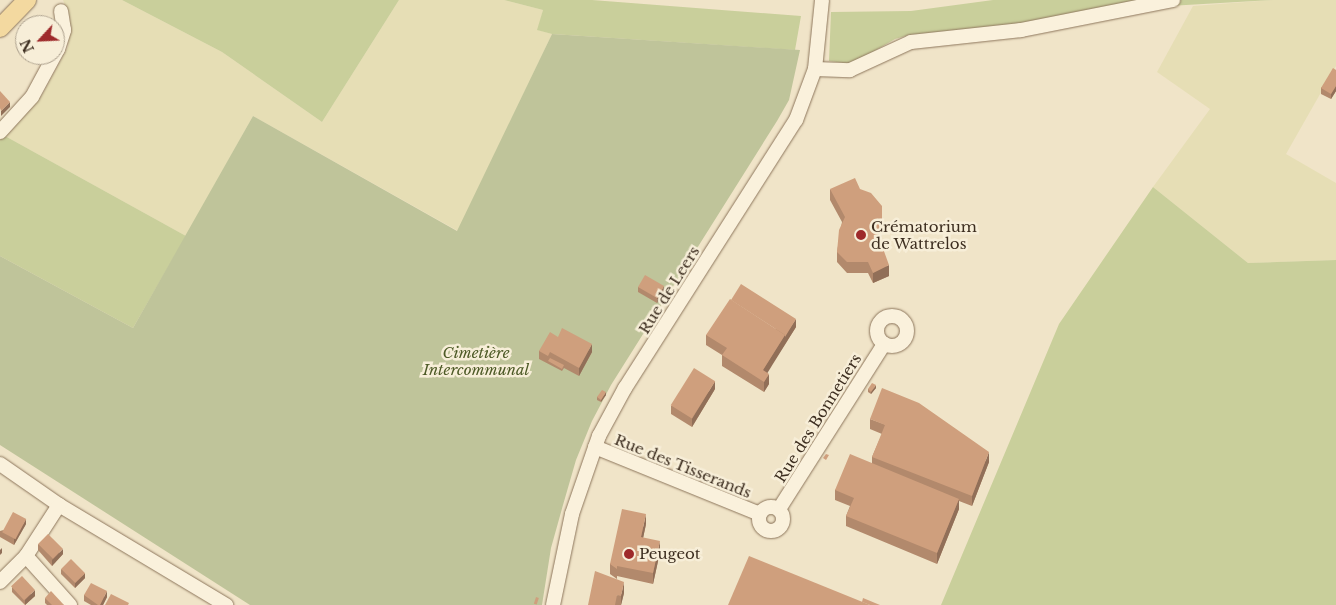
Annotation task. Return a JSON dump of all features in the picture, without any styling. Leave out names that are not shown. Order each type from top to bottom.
[{"type":"main road","points":[[0,28],[27,0]]},
{"type":"street","name":"Rue de Leers","points":[[554,605],[570,523],[594,447],[625,388],[796,120],[815,69],[822,0]]},
{"type":"street","points":[[815,69],[850,70],[912,42],[1021,30],[1173,0]]},
{"type":"street","points":[[0,132],[32,97],[58,49],[64,30],[61,11]]},
{"type":"street","name":"Rue des Bonnetiers","points":[[779,509],[884,344]]},
{"type":"street","name":"Rue des Tisserands","points":[[594,447],[760,514]]},
{"type":"street","points":[[0,464],[59,505]]},
{"type":"street","points":[[0,473],[59,505],[226,605]]},
{"type":"street","points":[[0,582],[26,556],[59,505]]},
{"type":"street","name":"Rue des Tisserands","points":[[768,507],[779,509],[783,516],[782,524],[772,531],[761,526],[760,514],[768,507]]},
{"type":"street","points":[[26,556],[70,605]]},
{"type":"street","points":[[172,574],[214,605]]},
{"type":"shaded area","points":[[63,0],[122,0],[222,52],[322,122],[399,0],[504,0],[543,10],[538,30],[552,34],[458,231],[253,116],[186,236],[5,136],[42,95],[58,65],[65,65],[70,19]]},
{"type":"shaded area","points":[[1273,0],[1336,0],[1336,66],[1286,154],[1336,183],[1336,260],[1248,263],[1153,187],[1210,109],[1157,72],[1193,6]]},
{"type":"green space","points":[[122,0],[399,0],[322,122],[222,52]]},
{"type":"green space","points":[[504,0],[592,0],[801,16],[795,50],[552,34],[537,30],[543,10]]},
{"type":"green space","points":[[993,0],[1273,0],[1100,10],[1033,22],[909,35],[895,39],[852,64],[829,61],[831,12],[911,11]]},
{"type":"green space","name":"Cimetière Intercommunal","points":[[552,34],[800,50],[789,100],[611,385],[592,421],[576,460],[551,548],[542,605],[250,605],[0,445],[0,256],[133,328],[253,116],[457,231]]},
{"type":"green space","points":[[5,136],[186,236],[133,328],[0,256],[0,140]]},
{"type":"green space","points":[[1153,187],[1248,263],[1336,260],[1336,605],[941,605],[1059,324]]},
{"type":"building","points":[[1333,68],[1336,70],[1336,86],[1331,94],[1321,88]]},
{"type":"building","points":[[0,91],[10,102],[1,111],[0,108]]},
{"type":"building","name":"Crématorium de Wattrelos","points":[[855,178],[860,189],[871,193],[882,206],[882,226],[877,232],[889,265],[873,273],[868,262],[847,262],[837,252],[839,230],[845,217],[830,189]]},
{"type":"building","points":[[645,275],[664,286],[657,298],[638,287]]},
{"type":"building","points":[[741,284],[796,319],[785,337],[785,335],[731,300]]},
{"type":"building","points":[[730,299],[785,335],[763,370],[769,374],[764,382],[722,355],[727,348],[706,335]]},
{"type":"building","points":[[562,328],[592,344],[579,368],[550,352],[548,356],[539,351],[550,332],[558,337]]},
{"type":"building","points":[[550,358],[564,365],[562,369],[548,361]]},
{"type":"building","points":[[694,368],[715,381],[692,419],[671,405]]},
{"type":"building","points":[[872,383],[876,385],[871,392],[868,389]]},
{"type":"building","points":[[882,388],[919,403],[989,452],[972,496],[872,457],[885,425],[870,419]]},
{"type":"building","points":[[602,390],[606,392],[601,400],[597,397]]},
{"type":"building","points":[[826,454],[829,455],[826,460],[823,458]]},
{"type":"building","points":[[850,454],[959,499],[937,553],[846,516],[854,498],[835,490]]},
{"type":"building","points":[[622,509],[646,514],[641,537],[660,541],[653,573],[617,566],[617,569],[610,564]]},
{"type":"building","points":[[13,512],[26,519],[15,539],[2,532]]},
{"type":"building","points":[[48,534],[63,549],[53,559],[38,544]]},
{"type":"building","points":[[749,556],[870,605],[728,605]]},
{"type":"building","points":[[71,559],[85,573],[75,583],[61,569]]},
{"type":"building","points":[[595,571],[624,582],[621,596],[617,595],[615,605],[588,605]]},
{"type":"building","points":[[22,576],[35,590],[24,600],[11,586]]},
{"type":"building","points":[[91,583],[107,591],[100,605],[84,595]]},
{"type":"building","points":[[51,591],[64,605],[52,605],[45,598]]},
{"type":"building","points":[[111,594],[129,603],[128,605],[105,605]]},
{"type":"building","points":[[536,597],[539,598],[537,605],[534,604]]},
{"type":"building","points":[[863,598],[880,605],[870,605],[862,602]]},
{"type":"place","name":"Crématorium de Wattrelos","points":[[861,235]]},
{"type":"place","name":"Peugeot","points":[[629,554]]}]
